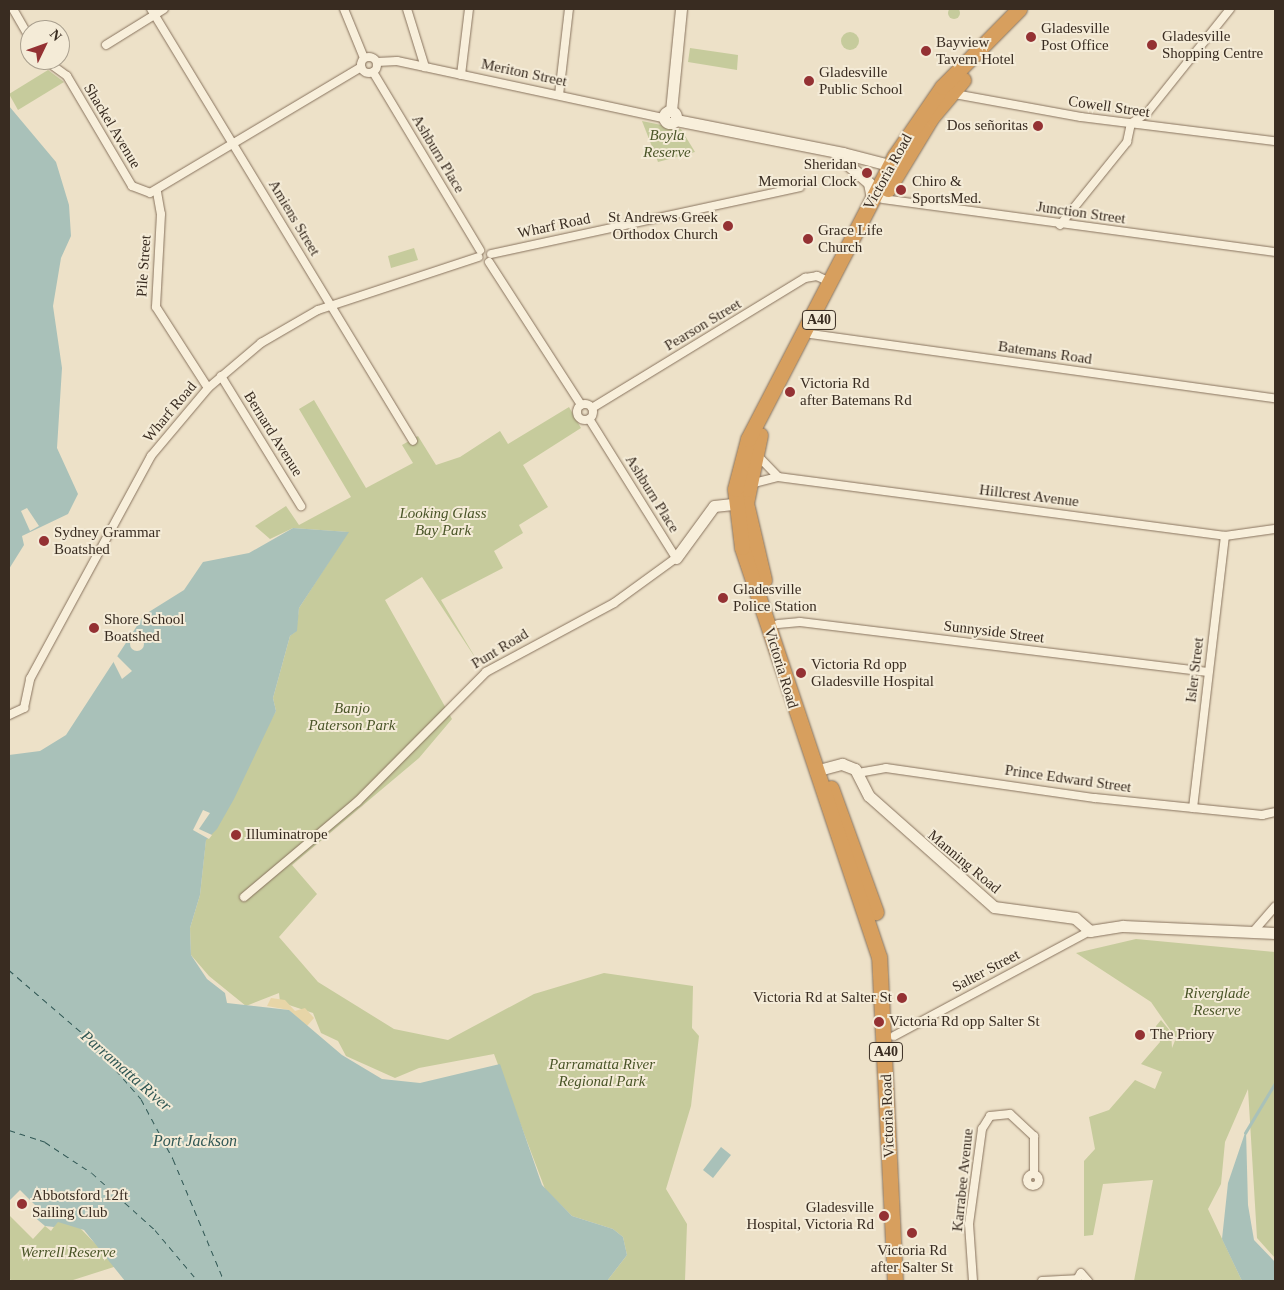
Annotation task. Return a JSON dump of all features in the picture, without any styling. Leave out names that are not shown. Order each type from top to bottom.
[{"type":"highway","name":"Victoria Road","points":[[895,1281],[882,974],[754,547],[742,498],[755,450],[891,172],[946,90],[1019,9]]},
{"type":"highway","name":"Victoria Road","points":[[946,90],[1031,9]]},
{"type":"highway","name":"Victoria Road","points":[[878,200],[830,282],[744,448],[742,547],[820,769],[884,938],[894,1036],[903,1281]]},
{"type":"street","points":[[13,9],[20,21]]},
{"type":"street","points":[[106,45],[153,12],[164,9]]},
{"type":"street","points":[[154,192],[361,67],[364,58],[344,9]]},
{"type":"street","points":[[407,9],[425,67]]},
{"type":"street","points":[[461,75],[469,9]]},
{"type":"street","points":[[559,96],[569,9]]},
{"type":"street","points":[[670,116],[681,9]]},
{"type":"street","points":[[1060,225],[1127,142],[1131,123],[1147,114],[1230,9]]},
{"type":"street","name":"Amiens Street","points":[[153,12],[413,441]]},
{"type":"street","name":"Meriton Street","points":[[364,58],[377,62],[425,67],[559,96],[670,116],[833,153],[891,172]]},
{"type":"street","points":[[361,67],[373,72],[377,62]]},
{"type":"street","name":"Shackel Avenue","points":[[57,70],[67,76],[132,186],[154,192]]},
{"type":"street","name":"Ashburn Place","points":[[373,72],[479,254]]},
{"type":"street","name":"Cowell Street","points":[[946,90],[1131,123],[1275,141]]},
{"type":"street","points":[[833,153],[870,183],[878,200]]},
{"type":"street","name":"Wharf Road","points":[[491,254],[800,187]]},
{"type":"street","name":"Pile Street","points":[[154,192],[162,214],[156,307],[208,388]]},
{"type":"street","name":"Junction Street","points":[[878,200],[1275,252]]},
{"type":"street","points":[[479,254],[491,254],[489,262]]},
{"type":"street","points":[[479,254],[489,262],[580,405],[592,408],[589,419]]},
{"type":"street","name":"Wharf Road","points":[[9,715],[24,708],[30,679],[151,456],[208,388],[262,343],[330,305],[479,254]]},
{"type":"street","name":"Pearson Street","points":[[592,408],[805,278],[817,276],[830,282]]},
{"type":"street","name":"Batemans Road","points":[[811,334],[1275,398]]},
{"type":"street","name":"Bernard Avenue","points":[[221,376],[301,506]]},
{"type":"street","name":"Ashburn Place","points":[[580,405],[578,415],[589,419],[676,558]]},
{"type":"street","points":[[742,498],[778,477],[755,450]]},
{"type":"street","name":"Hillcrest Avenue","points":[[778,477],[1226,536],[1275,529]]},
{"type":"street","name":"Punt Road","points":[[244,897],[357,802],[486,672],[614,603],[676,558],[714,506],[742,498]]},
{"type":"street","name":"Isler Street","points":[[1193,808],[1226,536]]},
{"type":"street","name":"Sunnyside Street","points":[[778,624],[800,622],[1208,672]]},
{"type":"street","points":[[820,769],[842,764],[858,774]]},
{"type":"street","name":"Prince Edward Street","points":[[858,774],[886,768],[1193,808],[1262,815],[1275,812]]},
{"type":"street","name":"Manning Road","points":[[858,774],[869,796],[982,900],[1006,910],[1074,918],[1090,931]]},
{"type":"street","points":[[1252,932],[1275,907]]},
{"type":"street","points":[[1090,931],[1123,926],[1275,933]]},
{"type":"street","name":"Salter Street","points":[[894,1036],[1090,931]]},
{"type":"street","name":"Karrabee Avenue","points":[[973,1281],[969,1224],[982,1129],[990,1116],[1010,1114],[1034,1136],[1034,1173]]},
{"type":"street","points":[[1042,1281],[1076,1280],[1084,1273],[1088,1281]]},
{"type":"green space","points":[[956,7],[959,8],[959,18],[952,19],[949,18],[948,11],[949,8]]},
{"type":"green space","points":[[850,32],[856,35],[859,41],[856,47],[850,50],[844,47],[841,41],[844,35]]},
{"type":"green space","points":[[690,48],[738,55],[737,70],[688,62]]},
{"type":"green space","points":[[48,70],[64,82],[18,110],[9,94]]},
{"type":"green space","name":"Boyla Reserve","points":[[642,121],[681,129],[695,152],[658,162]]},
{"type":"green space","points":[[414,248],[418,260],[391,268],[388,256]]},
{"type":"green space","points":[[314,400],[366,488],[413,463],[402,445],[418,436],[436,465],[460,457],[500,431],[508,444],[569,407],[581,428],[523,465],[548,507],[519,525],[523,533],[494,551],[503,568],[441,600],[478,662],[422,577],[385,600],[452,719],[419,758],[292,865],[317,894],[279,937],[318,982],[394,1029],[448,1040],[534,994],[604,973],[693,986],[692,1028],[699,1036],[691,1106],[666,1189],[687,1224],[685,1281],[607,1281],[627,1255],[623,1237],[613,1229],[572,1216],[545,1189],[494,1054],[419,1068],[395,1078],[346,1056],[338,1041],[321,1033],[313,1013],[280,1002],[279,993],[246,1006],[209,976],[191,955],[190,928],[200,895],[206,839],[276,711],[273,698],[290,636],[296,631],[299,608],[348,532],[293,528],[270,539],[255,526],[286,506],[299,525],[351,497],[299,409]]},
{"type":"green space","name":"Riverglade Reserve","points":[[1136,939],[1275,952],[1275,1258],[1257,1238],[1248,1089],[1225,1142],[1221,1184],[1208,1209],[1242,1281],[1134,1281],[1153,1180],[1103,1184],[1093,1235],[1084,1236],[1084,1161],[1095,1149],[1089,1117],[1109,1110],[1135,1080],[1155,1089],[1162,1072],[1141,1064],[1160,1042],[1156,1026],[1161,1020],[1171,1032],[1172,1048],[1176,1038],[1151,1002],[1076,953]]},
{"type":"green space","name":"Werrell Reserve","points":[[9,1215],[33,1239],[45,1226],[51,1231],[58,1221],[80,1228],[117,1266],[70,1281],[13,1281],[9,1279]]},
{"type":"sand","points":[[271,998],[285,1000],[295,1011],[305,1008],[314,1018],[307,1026],[289,1010],[267,1006]]},
{"type":"water","points":[[9,106],[56,162],[69,205],[71,236],[61,258],[53,306],[62,368],[57,448],[78,494],[68,514],[22,536],[24,545],[9,569]]},
{"type":"water","name":"Port Jackson","points":[[293,528],[349,532],[299,608],[297,631],[290,636],[273,698],[276,711],[234,799],[217,829],[206,840],[200,895],[190,928],[191,955],[207,979],[225,993],[227,1003],[289,1010],[342,1055],[382,1079],[420,1083],[500,1064],[542,1185],[572,1216],[613,1229],[623,1237],[627,1255],[607,1281],[125,1281],[84,1230],[58,1222],[54,1227],[45,1226],[32,1215],[38,1208],[20,1190],[9,1201],[9,755],[40,751],[66,735],[144,615],[184,590],[203,562],[249,553]]},
{"type":"water","points":[[1246,1130],[1248,1205],[1254,1240],[1275,1262],[1275,1281],[1242,1281],[1222,1239],[1228,1183]]},
{"type":"water","points":[[721,1147],[731,1155],[713,1178],[703,1170]]},
{"type":"pier","points":[[27,508],[39,526],[30,531],[21,511]]},
{"type":"pier","points":[[137,637],[142,639],[144,644],[142,649],[137,651],[132,649],[130,644],[132,639]]},
{"type":"pier","points":[[117,656],[132,671],[122,679],[113,661]]},
{"type":"pier","points":[[203,810],[210,813],[199,829],[212,835],[209,839],[193,830]]},
{"type":"waterway","points":[[1245,1133],[1275,1083]]},
{"type":"ferry route","points":[[9,970],[87,1037],[141,1099],[173,1159],[224,1281]]},
{"type":"ferry route","points":[[9,1130],[45,1142],[92,1173],[155,1230],[198,1281]]},
{"type":"place","name":"Gladesville Post Office","points":[[1031,37]]},
{"type":"place","name":"Gladesville Shopping Centre","points":[[1152,45]]},
{"type":"place","name":"Bayview Tavern Hotel","points":[[926,51]]},
{"type":"place","name":"Gladesville Public School","points":[[809,81]]},
{"type":"place","name":"Dos señoritas","points":[[1038,126]]},
{"type":"place","name":"Sheridan Memorial Clock","points":[[867,173]]},
{"type":"place","name":"Chiro & SportsMed.","points":[[901,190]]},
{"type":"place","name":"St Andrews Greek Orthodox Church","points":[[728,226]]},
{"type":"place","name":"Grace Life Church","points":[[808,239]]},
{"type":"place","name":"Victoria Rd after Batemans Rd","points":[[790,392]]},
{"type":"place","name":"Sydney Grammar Boatshed","points":[[44,541]]},
{"type":"place","name":"Gladesville Police Station","points":[[723,598]]},
{"type":"place","name":"Shore School Boatshed","points":[[94,628]]},
{"type":"place","name":"Victoria Rd opp Gladesville Hospital","points":[[801,673]]},
{"type":"place","name":"Illuminatrope","points":[[236,835]]},
{"type":"place","name":"Victoria Rd at Salter St","points":[[902,998]]},
{"type":"place","name":"Victoria Rd opp Salter St","points":[[879,1022]]},
{"type":"place","name":"The Priory","points":[[1140,1035]]},
{"type":"place","name":"Abbotsford 12ft Sailing Club","points":[[22,1204]]},
{"type":"place","name":"Gladesville Hospital, Victoria Rd","points":[[884,1216]]},
{"type":"place","name":"Victoria Rd after Salter St","points":[[912,1233]]},
{"type":"park label","name":"Looking Glass Bay Park","points":[[443,522]]},
{"type":"park label","name":"Banjo Paterson Park","points":[[352,716]]},
{"type":"park label","name":"Parramatta River Regional Park","points":[[602,1072]]},
{"type":"water label","name":"Parramatta River","points":[[126,1071]]}]
